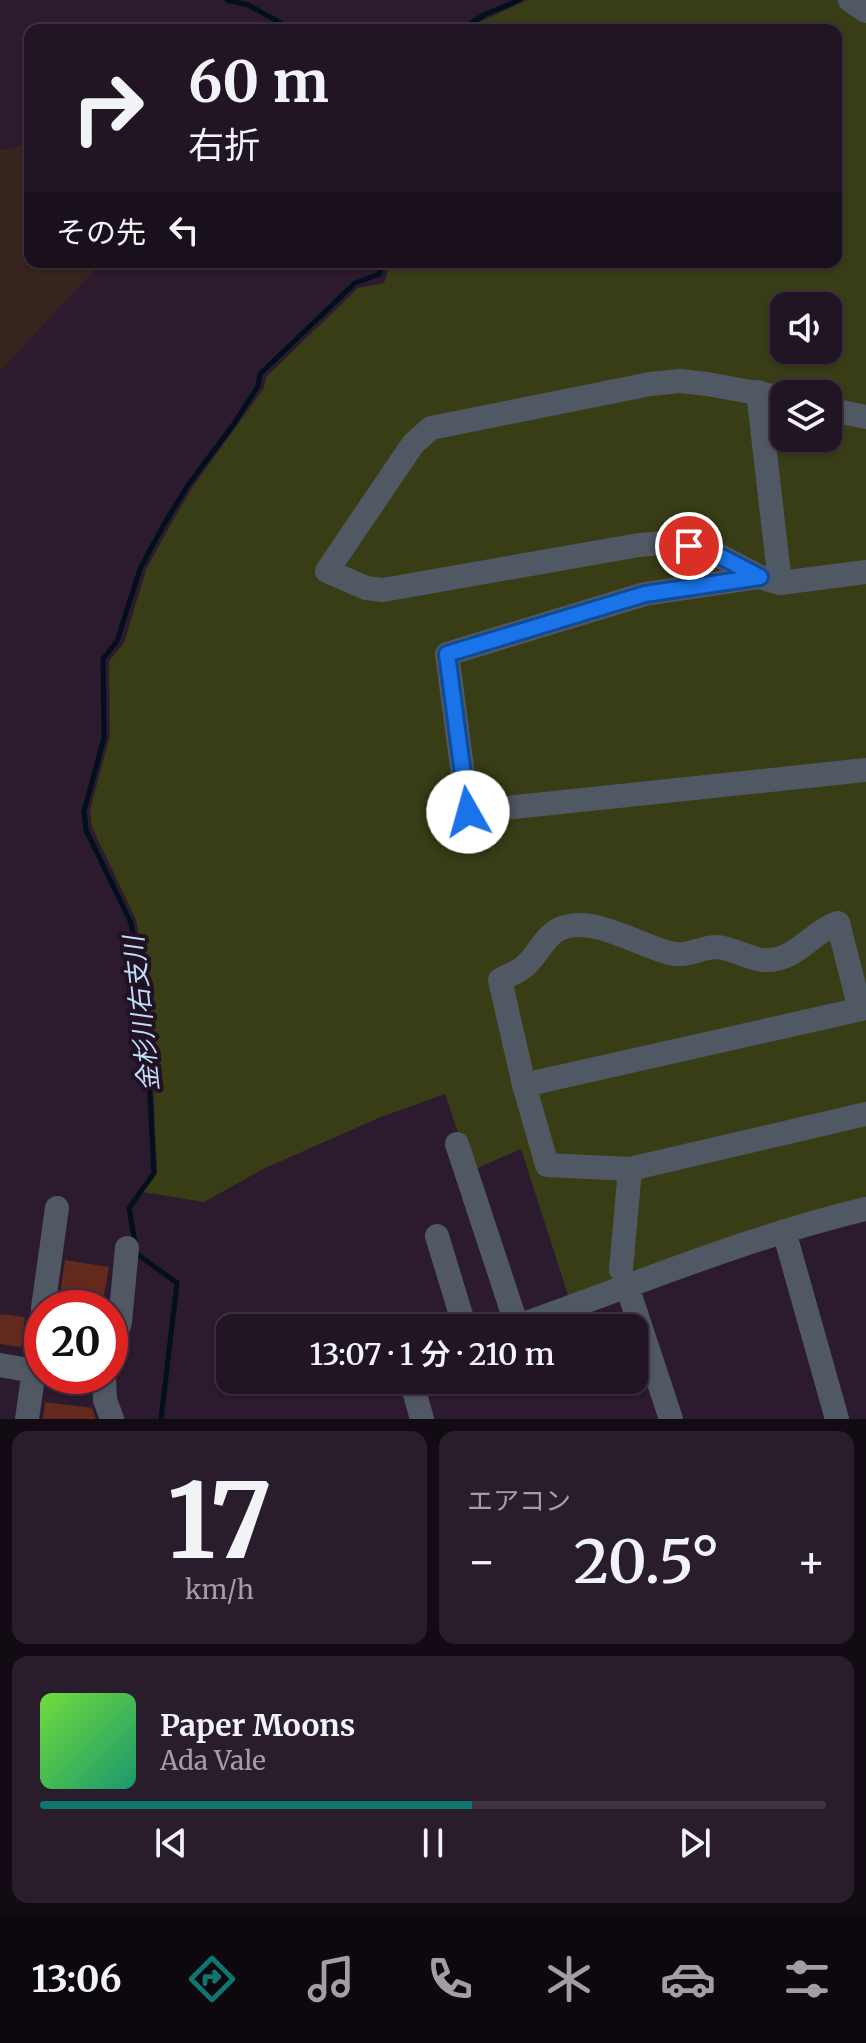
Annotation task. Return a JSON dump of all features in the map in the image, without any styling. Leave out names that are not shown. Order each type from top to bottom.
[{"type":"street","points":[[850,0],[866,11]]},
{"type":"street","points":[[770,395],[680,381],[650,384],[431,428],[413,444],[327,571],[366,588],[383,590],[665,543],[710,551],[770,580]]},
{"type":"street","points":[[758,392],[770,580]]},
{"type":"street","points":[[842,412],[866,417]]},
{"type":"street","points":[[866,572],[645,594],[447,654],[468,812],[866,770]]},
{"type":"street","points":[[524,1085],[863,1009],[838,923],[825,927],[808,944],[794,952],[766,960],[714,947],[680,955],[667,953],[613,931],[563,927],[554,931],[527,964],[500,980],[524,1085],[547,1165],[630,1169],[866,1114]]},
{"type":"street","points":[[457,1144],[511,1314]]},
{"type":"street","points":[[630,1169],[624,1278],[671,1419]]},
{"type":"street","points":[[46,1290],[57,1208]]},
{"type":"street","points":[[544,1314],[624,1278],[866,1209]]},
{"type":"street","points":[[784,1231],[837,1419]]},
{"type":"street","points":[[437,1236],[461,1314]]},
{"type":"street","points":[[123,1290],[127,1248]]},
{"type":"street","points":[[0,1365],[24,1369]]},
{"type":"street","points":[[27,1419],[31,1394]]},
{"type":"street","points":[[105,1394],[112,1419]]},
{"type":"street","points":[[415,1394],[422,1419]]},
{"type":"shaded area","points":[[24,146],[24,268],[96,268],[0,371],[0,150]]},
{"type":"green space","points":[[527,0],[866,0],[866,1204],[640,1273],[631,1268],[616,1274],[606,1287],[570,1301],[521,1149],[471,1171],[445,1094],[381,1117],[263,1169],[204,1202],[142,1192],[157,1173],[150,1004],[136,920],[92,827],[90,810],[110,735],[109,661],[124,643],[146,570],[168,529],[192,488],[264,388],[266,377],[358,288],[384,283],[389,268],[842,268],[842,24],[475,24]]},
{"type":"building","points":[[65,1260],[109,1267],[105,1290],[61,1290]]},
{"type":"building","points":[[0,1314],[24,1317],[21,1347],[0,1344]]},
{"type":"building","points":[[45,1402],[92,1408],[96,1419],[43,1419]]},
{"type":"waterway","points":[[227,0],[248,5],[283,24]]},
{"type":"waterway","points":[[469,24],[519,0]]},
{"type":"waterway","name":"金杉川右支川","points":[[161,1419],[177,1283],[137,1254],[129,1208],[154,1173],[145,1004],[131,923],[86,830],[84,811],[104,738],[103,659],[117,641],[140,569],[163,526],[258,386],[260,374],[355,283],[379,274],[382,268]]},
{"type":"route","points":[[468,812],[447,654],[645,594],[760,577],[710,551],[689,546]]}]
